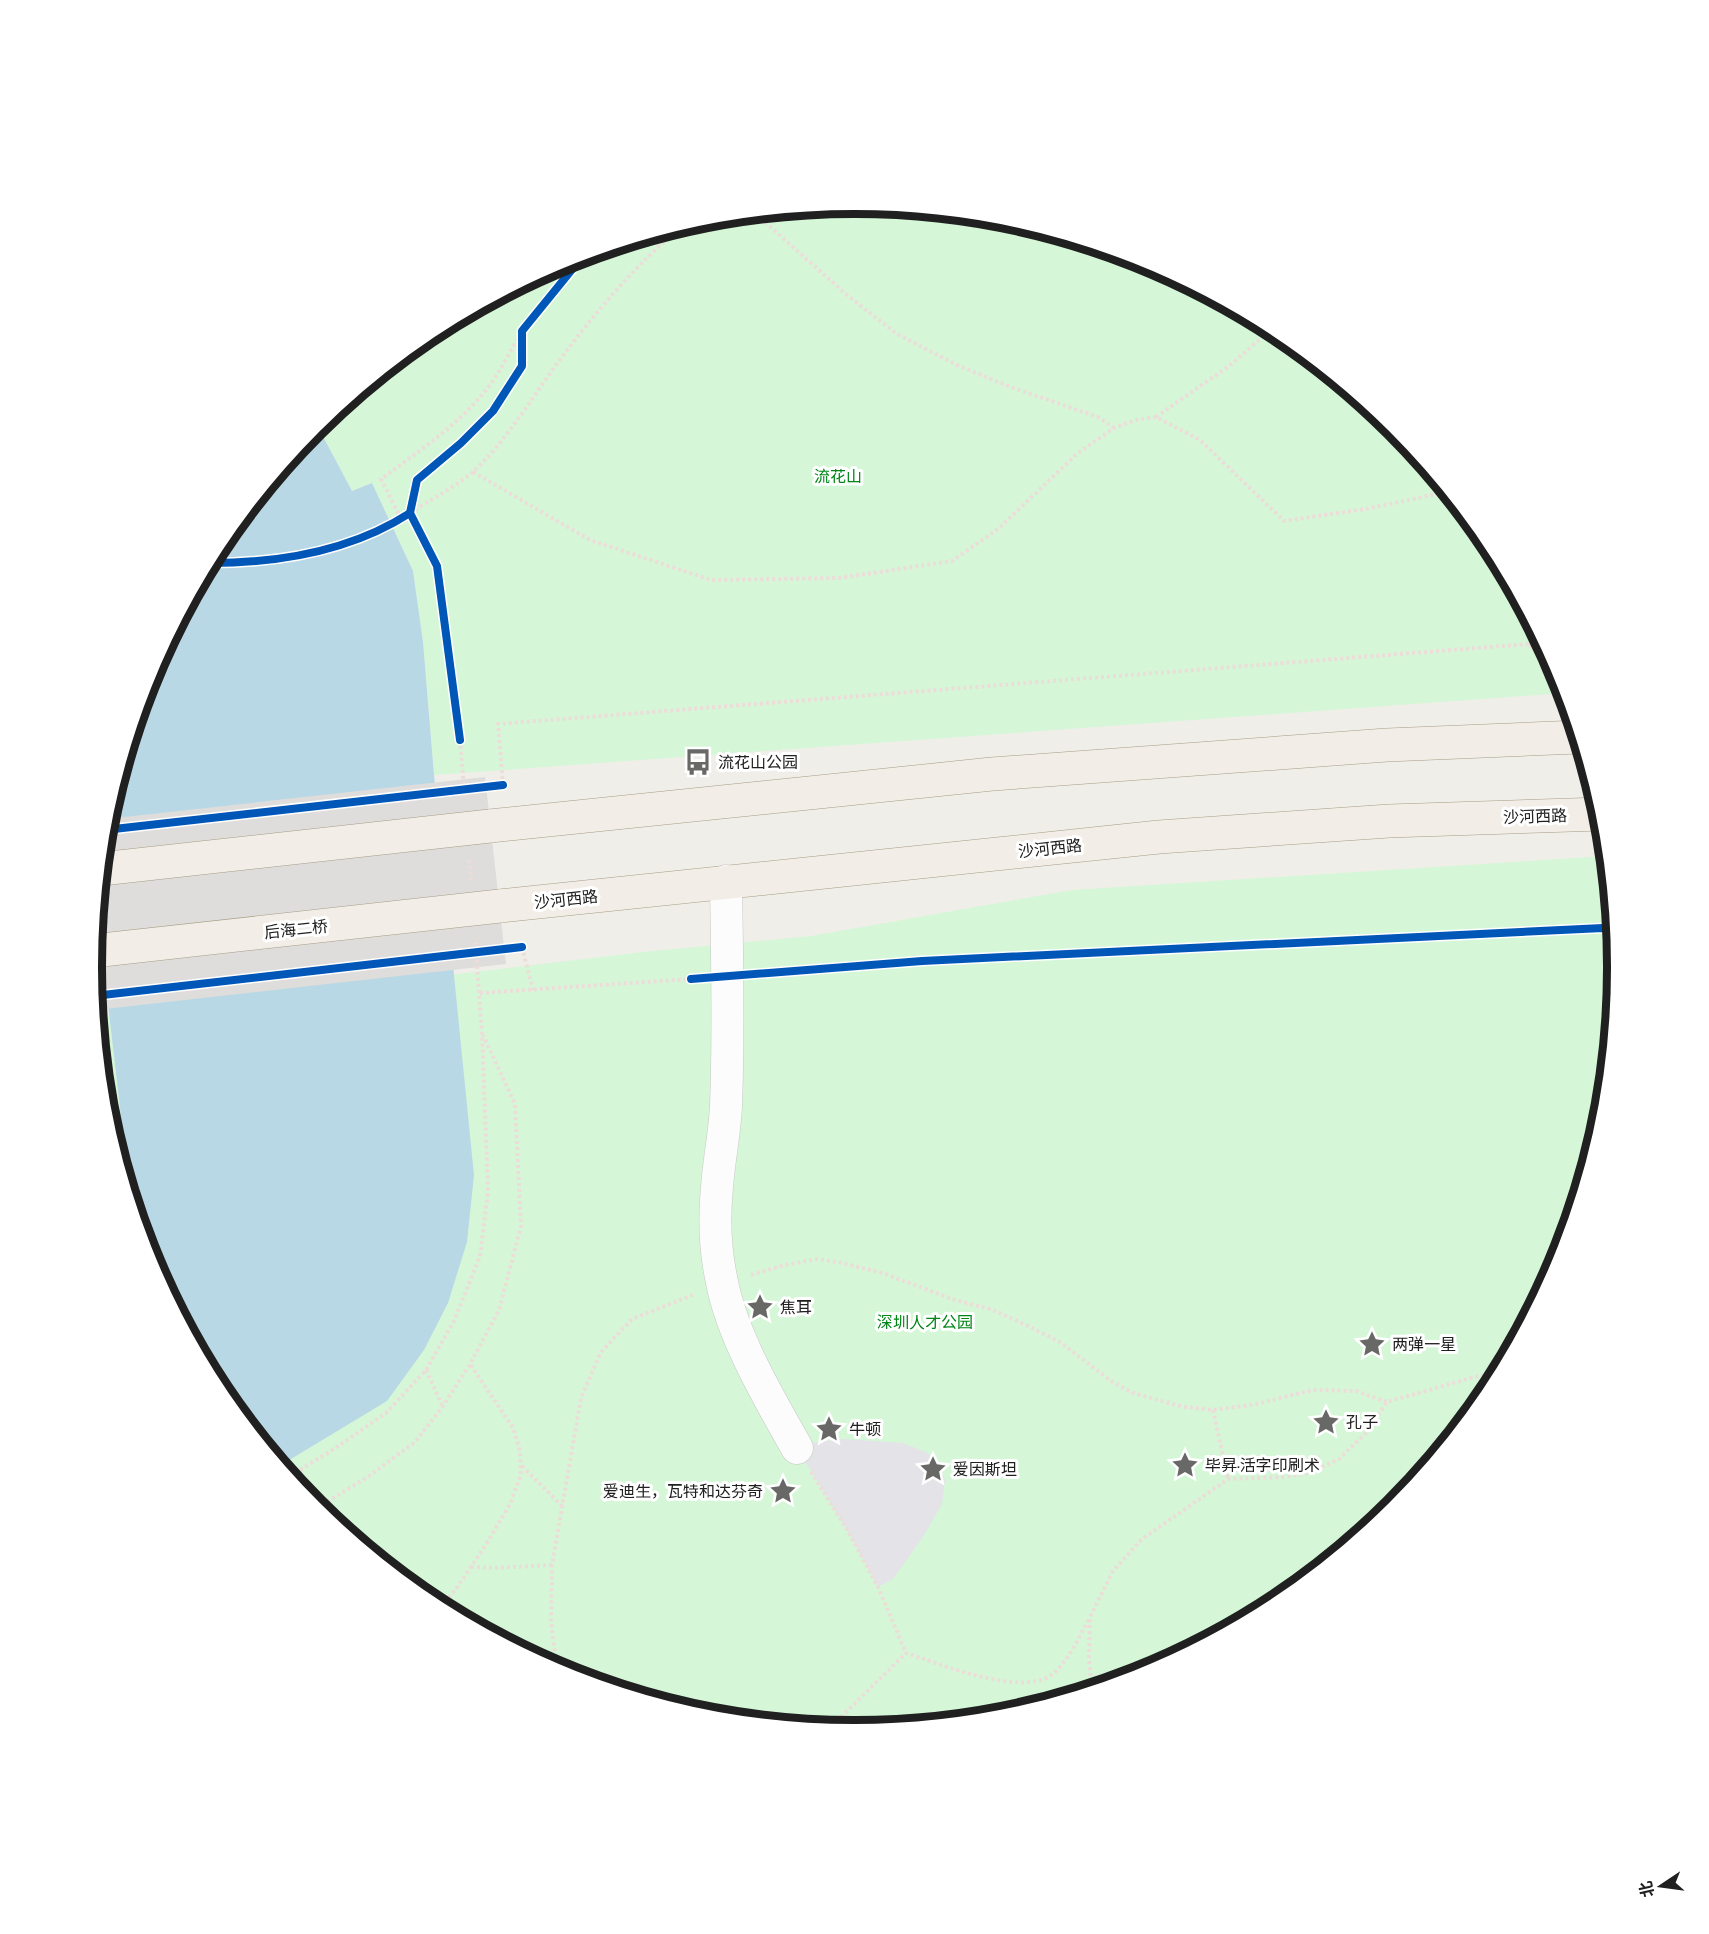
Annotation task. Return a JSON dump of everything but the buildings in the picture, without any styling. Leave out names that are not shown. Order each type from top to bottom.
[{"type":"main road","points":[[108,868],[992,774],[1387,745],[1571,737]]},
{"type":"main road","name":"沙河西路","points":[[500,906],[1159,837],[1389,821],[1592,814]]},
{"type":"main road","name":"后海二桥","points":[[103,950],[500,906]]},
{"type":"lane","points":[[726,881],[728,1025],[726,1109],[716,1198],[716,1244],[722,1284],[736,1326],[761,1382],[797,1448]]},
{"type":"path","points":[[763,220],[848,296],[897,334],[959,366],[1013,388],[1098,417],[1114,428]]},
{"type":"path","points":[[392,523],[472,472],[505,438],[598,311],[667,238]]},
{"type":"path","points":[[401,519],[381,479],[441,435],[463,415],[488,388],[529,322]]},
{"type":"path","points":[[522,331],[522,354]]},
{"type":"path","points":[[472,472],[590,540],[711,579],[839,578],[952,561],[998,529],[1078,453],[1114,428],[1135,420],[1156,417],[1229,366],[1264,336]]},
{"type":"path","points":[[1156,417],[1200,440],[1284,521],[1365,509],[1439,494]]},
{"type":"path","points":[[412,502],[410,513],[415,523]]},
{"type":"path","points":[[489,725],[1534,644]]},
{"type":"path","points":[[1525,645],[1535,648]]},
{"type":"path","points":[[492,786],[503,785],[498,724]]},
{"type":"path","points":[[460,736],[465,805]]},
{"type":"path","points":[[457,790],[468,789]]},
{"type":"path","points":[[469,852],[471,887]]},
{"type":"path","points":[[1591,928],[1603,928]]},
{"type":"path","points":[[297,1472],[386,1413],[426,1370],[454,1322],[480,1256],[488,1191],[483,1034],[475,934]]},
{"type":"path","points":[[510,948],[522,946],[533,990]]},
{"type":"path","points":[[463,953],[487,951]]},
{"type":"path","points":[[480,993],[727,976]]},
{"type":"path","points":[[326,1503],[369,1476],[415,1442],[443,1406],[470,1364],[499,1310],[520,1226],[515,1104],[483,1034]]},
{"type":"path","points":[[555,1657],[551,1621],[552,1565],[581,1398],[601,1352],[632,1319],[722,1284],[784,1265],[817,1260],[864,1269],[885,1274],[955,1300],[993,1310],[1059,1342],[1111,1381],[1133,1393],[1159,1402],[1214,1410],[1257,1404],[1312,1390],[1356,1391],[1387,1402],[1486,1375]]},
{"type":"path","points":[[447,1600],[471,1568],[510,1504],[521,1475],[522,1465],[513,1428],[470,1364]]},
{"type":"path","points":[[426,1370],[443,1406]]},
{"type":"path","points":[[797,1448],[849,1533],[878,1587],[906,1653],[997,1681],[1025,1683],[1050,1676],[1069,1656],[1113,1571],[1141,1540],[1228,1479],[1283,1477],[1309,1473],[1339,1459],[1366,1433],[1387,1402]]},
{"type":"path","points":[[1214,1410],[1228,1479]]},
{"type":"path","points":[[522,1465],[563,1507]]},
{"type":"path","points":[[471,1568],[552,1565]]},
{"type":"path","points":[[1090,1617],[1089,1659],[1091,1681]]},
{"type":"path","points":[[838,1719],[906,1653]]},
{"type":"green space","name":"流花山","points":[[854,214],[904,216],[1001,229],[1096,254],[1187,292],[1273,341],[1351,401],[1420,471],[1480,549],[1529,634],[1555,694],[434,775],[423,642],[413,571],[372,483],[352,491],[322,435],[358,401],[436,341],[478,315],[567,272],[613,254],[660,240],[756,221],[805,216]]},
{"type":"green space","name":"深圳人才公园","points":[[1599,857],[1601,869],[1607,967],[1601,1065],[1593,1114],[1567,1209],[1550,1255],[1506,1343],[1480,1385],[1420,1463],[1351,1533],[1273,1593],[1231,1619],[1142,1662],[1096,1680],[1001,1705],[904,1718],[854,1720],[756,1713],[708,1705],[613,1680],[567,1662],[478,1619],[436,1593],[358,1533],[322,1499],[258,1425],[229,1385],[203,1343],[159,1255],[142,1209],[116,1114],[108,1065],[104,1016],[643,952],[811,936],[1072,890]]},
{"type":"shaded area","points":[[842,1439],[903,1443],[928,1453],[939,1465],[945,1480],[942,1504],[923,1537],[893,1579],[878,1587],[849,1533],[797,1448],[810,1443]]},
{"type":"water","points":[[322,435],[352,491],[372,483],[413,571],[423,642],[474,1175],[467,1242],[448,1303],[424,1350],[387,1401],[287,1461],[229,1385],[180,1300],[159,1255],[142,1209],[125,1149],[102,956],[108,869],[116,820],[128,772],[159,679],[203,591],[229,549],[258,509]]},
{"type":"pier","points":[[485,777],[506,964],[104,1009],[102,967],[104,918],[108,869],[117,818]]},
{"type":"cycle path","points":[[460,740],[437,566],[410,513],[417,480],[461,443],[493,411],[522,366],[522,331],[571,270]]},
{"type":"cycle path","points":[[221,563],[262,561],[339,546],[387,526],[410,513]]},
{"type":"cycle path","points":[[115,829],[503,785]]},
{"type":"cycle path","points":[[691,979],[922,961],[1605,930]]},
{"type":"cycle path","points":[[103,995],[522,947]]},
{"type":"place","name":"流花山公园","points":[[698,762]]},
{"type":"place","name":"焦耳","points":[[760,1307]]},
{"type":"place","name":"两弹一星","points":[[1372,1344]]},
{"type":"place","name":"孔子","points":[[1326,1422]]},
{"type":"place","name":"牛顿","points":[[829,1429]]},
{"type":"place","name":"毕昇·活字印刷术","points":[[1185,1465]]},
{"type":"place","name":"爱因斯坦","points":[[933,1469]]},
{"type":"place","name":"爱迪生，瓦特和达芬奇","points":[[783,1491]]}]
